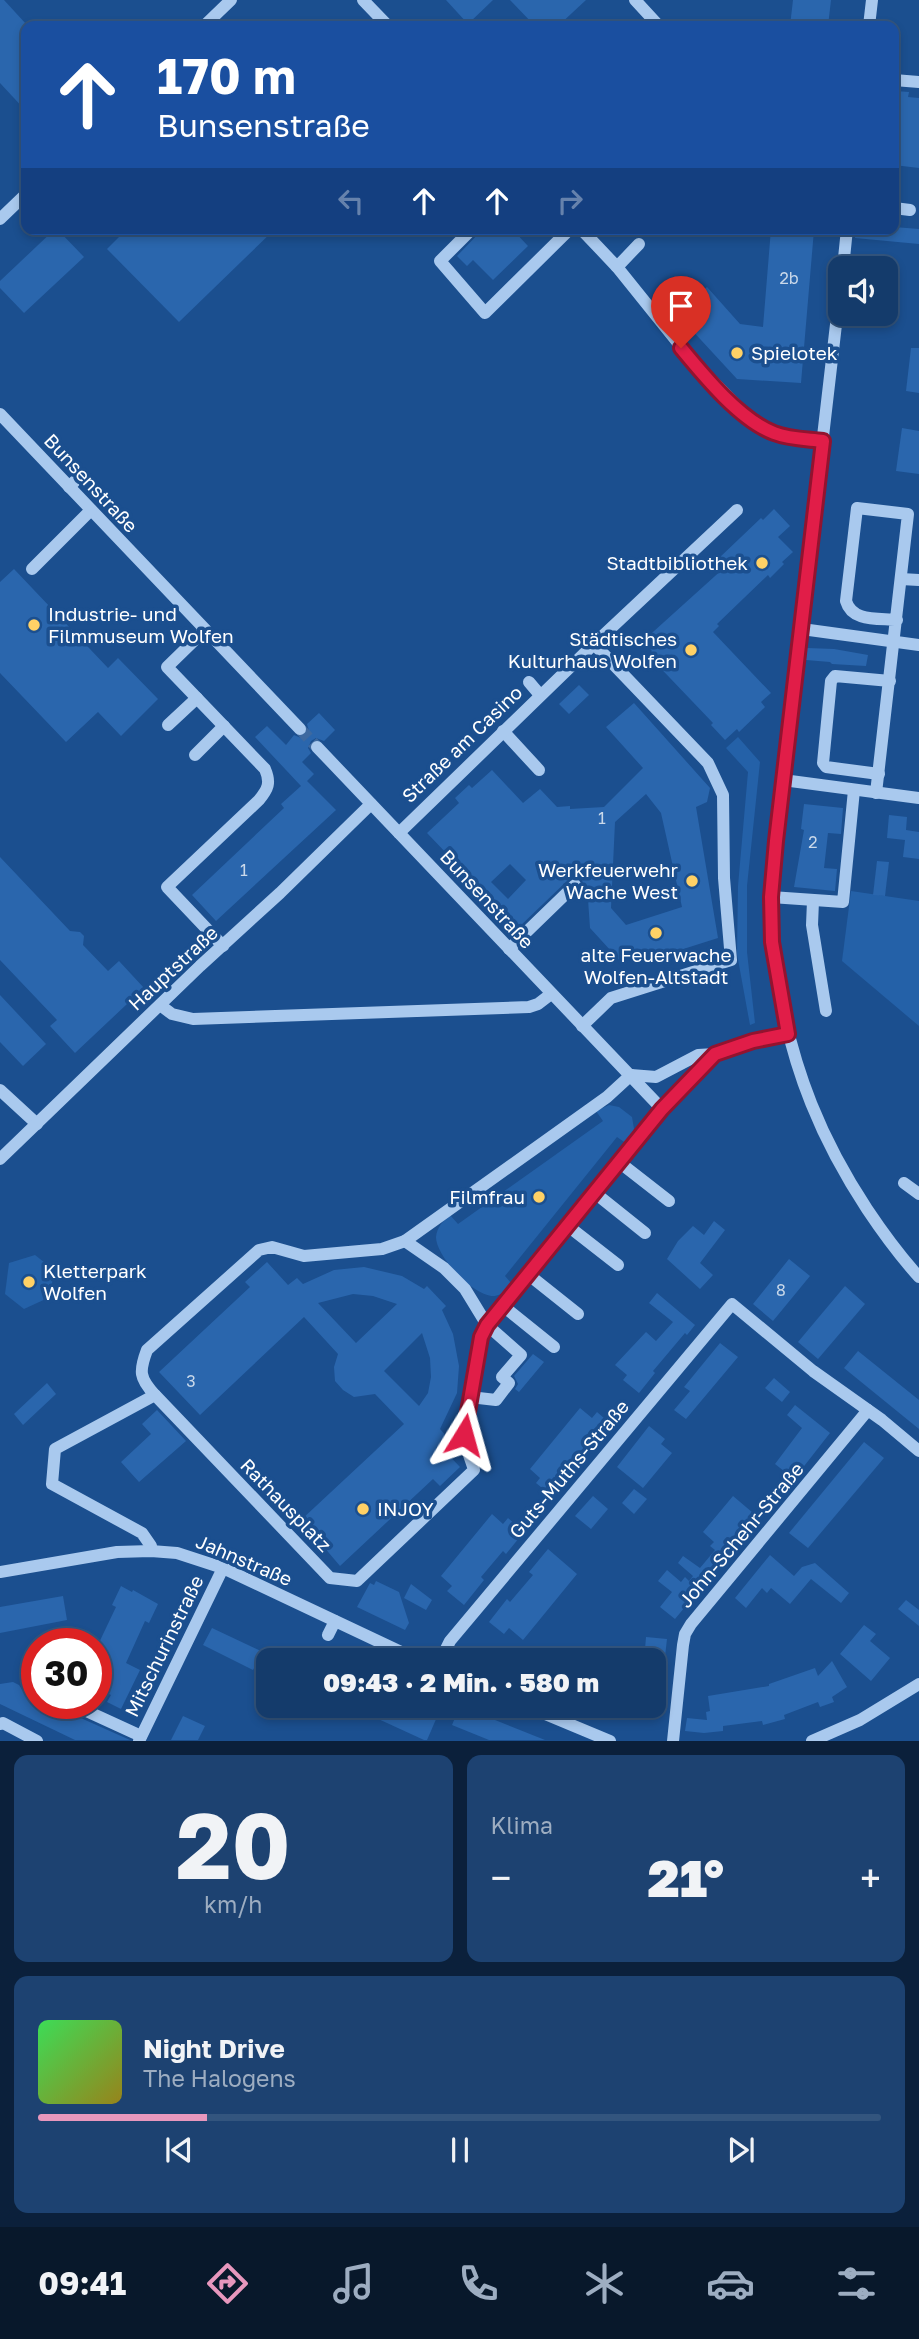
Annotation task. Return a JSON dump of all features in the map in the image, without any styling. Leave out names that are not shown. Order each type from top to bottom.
[{"type":"street","points":[[209,21],[231,0]]},
{"type":"street","points":[[363,0],[383,21]]},
{"type":"street","points":[[635,0],[654,21]]},
{"type":"street","points":[[870,21],[872,0]]},
{"type":"street","points":[[899,80],[919,82]]},
{"type":"street","points":[[0,219],[21,199]]},
{"type":"street","points":[[899,209],[910,210]]},
{"type":"street","points":[[466,235],[440,261],[485,313],[564,235]]},
{"type":"street","points":[[587,235],[617,267],[691,359],[750,419],[762,428],[782,436],[823,441]]},
{"type":"street","points":[[844,256],[846,235]]},
{"type":"street","points":[[617,267],[639,244]]},
{"type":"street","points":[[836,326],[771,897],[773,952],[788,1034],[807,1096],[831,1150],[875,1221],[919,1277]]},
{"type":"street","name":"Bunsenstraße","points":[[0,414],[300,729]]},
{"type":"street","points":[[69,487],[81,475]]},
{"type":"street","points":[[876,793],[895,642],[901,579],[913,514],[857,508],[846,601],[848,609],[855,615],[897,620]]},
{"type":"street","points":[[32,569],[91,510]]},
{"type":"street","name":"Straße am Casino","points":[[399,833],[540,695],[737,510]]},
{"type":"street","points":[[901,579],[919,580]]},
{"type":"street","points":[[802,629],[919,645]]},
{"type":"street","points":[[205,630],[167,667],[265,769],[270,779],[267,790],[167,887],[223,946]]},
{"type":"street","points":[[582,1026],[611,998],[731,960],[724,878],[723,795],[708,763],[594,644]]},
{"type":"street","points":[[878,774],[826,767],[823,763],[831,681],[835,676],[890,681]]},
{"type":"street","points":[[529,682],[540,695]]},
{"type":"street","points":[[168,725],[197,698]]},
{"type":"street","points":[[195,755],[224,726]]},
{"type":"street","points":[[503,731],[539,770]]},
{"type":"street","name":"Bunsenstraße","points":[[317,747],[662,1109]]},
{"type":"street","points":[[783,780],[919,798]]},
{"type":"street","points":[[771,897],[843,902],[854,790]]},
{"type":"street","name":"Hauptstraße","points":[[0,1159],[371,804]]},
{"type":"street","points":[[509,949],[575,885]]},
{"type":"street","points":[[814,901],[812,925],[826,1011]]},
{"type":"street","points":[[160,1005],[172,1014],[193,1019],[529,1007],[551,994]]},
{"type":"street","points":[[151,1551],[147,1539],[133,1528],[52,1484],[55,1449],[155,1395],[143,1383],[141,1366],[147,1350],[260,1250],[272,1247],[304,1255],[382,1250],[405,1241],[607,1097],[631,1075],[656,1077],[698,1055],[715,1054],[753,1041],[788,1034]]},
{"type":"street","points":[[662,1109],[715,1054]]},
{"type":"street","points":[[0,1090],[37,1124]]},
{"type":"street","name":"Rathausplatz","points":[[155,1395],[330,1578],[357,1581],[474,1470],[464,1435],[481,1337],[487,1325],[662,1109]]},
{"type":"street","points":[[619,1162],[669,1201]]},
{"type":"street","points":[[904,1183],[919,1194]]},
{"type":"street","points":[[595,1193],[645,1233]]},
{"type":"street","points":[[568,1226],[618,1265]]},
{"type":"street","points":[[405,1241],[444,1268],[465,1289],[487,1325],[521,1355],[502,1377],[509,1383],[496,1400],[470,1397]]},
{"type":"street","points":[[529,1275],[578,1314]]},
{"type":"street","name":"Guts-Muths-Straße","points":[[446,1648],[732,1304],[813,1371],[868,1410]]},
{"type":"street","points":[[503,1306],[554,1347]]},
{"type":"street","points":[[868,1410],[919,1451]]},
{"type":"street","name":"John-Schehr-Straße","points":[[673,1741],[685,1634],[868,1410]]},
{"type":"street","name":"Jahnstraße","points":[[0,1572],[94,1555],[151,1551],[177,1553],[223,1568],[392,1648]]},
{"type":"street","name":"Mitschurinstraße","points":[[140,1738],[223,1568]]},
{"type":"street","points":[[328,1635],[335,1621]]},
{"type":"street","points":[[812,1741],[860,1720],[919,1684]]},
{"type":"street","points":[[555,1718],[610,1741]]},
{"type":"street","points":[[101,1719],[140,1738]]},
{"type":"street","points":[[0,1724],[3,1723],[37,1741]]},
{"type":"shaded area","points":[[738,737],[760,762],[747,886],[747,952],[755,1023],[750,1025],[737,954],[738,886],[748,772],[726,748]]},
{"type":"shaded area","points":[[851,891],[919,901],[919,1026],[842,961]]},
{"type":"shaded area","points":[[609,1105],[619,1107],[632,1117],[634,1129],[627,1144],[617,1137],[505,1276],[513,1285],[495,1296],[487,1295],[458,1275],[442,1255],[438,1245],[436,1237],[443,1222],[450,1215],[458,1224],[603,1121],[596,1111]]},
{"type":"shaded area","name":"Kletterpark Wolfen","points":[[35,1255],[54,1270],[50,1297],[24,1309],[5,1294],[9,1263]]},
{"type":"building","points":[[0,0],[4,0],[23,21],[21,21],[21,106],[0,83]]},
{"type":"building","points":[[446,0],[493,0],[471,21],[465,21]]},
{"type":"building","points":[[510,0],[586,0],[563,21],[530,21]]},
{"type":"building","points":[[793,0],[831,0],[829,21],[791,21]]},
{"type":"building","points":[[899,91],[909,92],[908,97],[919,98],[919,168],[899,166]]},
{"type":"building","points":[[899,227],[919,229],[919,244],[855,238],[855,235],[899,235]]},
{"type":"building","points":[[49,235],[63,235],[84,257],[24,313],[0,288],[0,281]]},
{"type":"building","points":[[121,235],[269,235],[179,322],[107,249]]},
{"type":"building","points":[[477,235],[518,235],[528,246],[493,280],[473,260],[467,266],[457,256]]},
{"type":"building","points":[[771,235],[814,235],[801,383],[737,379],[677,314],[707,287],[740,324],[763,327]]},
{"type":"building","points":[[911,348],[919,348],[919,393],[906,391]]},
{"type":"building","points":[[902,428],[919,431],[919,474],[896,471]]},
{"type":"building","name":"Städtisches Kulturhaus Wolfen","points":[[774,509],[790,526],[778,537],[793,552],[770,578],[768,575],[717,624],[719,626],[713,632],[771,693],[761,702],[765,707],[739,732],[737,729],[725,740],[711,725],[713,723],[648,655],[652,651],[643,641],[725,567],[718,559]]},
{"type":"building","name":"Industrie- und Filmmuseum Wolfen","points":[[14,569],[108,668],[118,658],[158,699],[121,736],[98,712],[66,742],[0,673],[0,582]]},
{"type":"building","points":[[807,648],[868,655],[866,666],[806,660]]},
{"type":"building","points":[[579,685],[589,695],[569,714],[559,704]]},
{"type":"building","points":[[634,703],[710,788],[707,802],[696,807],[718,938],[636,964],[628,958],[622,963],[590,928],[587,885],[584,886],[582,880],[582,869],[518,928],[427,833],[459,803],[455,798],[469,785],[472,788],[492,770],[523,803],[540,789],[557,807],[604,807],[643,768],[606,727]],"holes":[[[646,794],[661,813],[682,907],[626,925],[611,908],[615,822]],[[510,864],[526,880],[508,899],[491,882]]]},
{"type":"building","points":[[319,713],[335,730],[324,741],[316,738],[311,741],[308,748],[311,753],[302,762],[314,774],[307,781],[336,810],[216,921],[192,895],[284,808],[281,804],[301,786],[255,737],[267,726],[286,745],[294,735],[301,738],[305,736],[309,731],[307,724]]},
{"type":"building","points":[[804,804],[843,808],[841,834],[828,833],[824,868],[837,869],[835,891],[794,887],[804,830],[801,829]]},
{"type":"building","points":[[889,815],[907,817],[906,830],[919,832],[919,859],[903,857],[905,840],[887,838]]},
{"type":"building","points":[[0,857],[70,931],[80,932],[84,936],[83,945],[108,971],[119,961],[144,988],[75,1053],[50,1026],[57,1020],[0,960]]},
{"type":"building","points":[[877,861],[889,862],[885,896],[873,895]]},
{"type":"building","points":[[0,995],[46,1044],[23,1066],[0,1042]]},
{"type":"building","points":[[714,1221],[725,1230],[700,1263],[713,1275],[700,1289],[667,1259],[678,1241],[693,1226],[704,1235]]},
{"type":"building","points":[[789,1259],[810,1276],[773,1321],[753,1304]]},
{"type":"building","points":[[267,1262],[288,1285],[297,1278],[303,1284],[334,1270],[364,1267],[402,1276],[424,1289],[427,1286],[446,1306],[442,1310],[453,1334],[459,1366],[457,1393],[440,1429],[447,1437],[439,1445],[460,1467],[440,1486],[433,1479],[340,1566],[301,1520],[404,1424],[375,1394],[354,1397],[343,1390],[335,1381],[334,1367],[338,1354],[304,1317],[200,1415],[159,1372],[250,1287],[245,1282]],"holes":[[[353,1294],[373,1296],[397,1304],[356,1343],[318,1303]],[[422,1333],[430,1358],[431,1377],[428,1393],[419,1406],[384,1371]]]},
{"type":"building","points":[[845,1286],[865,1304],[818,1359],[798,1342]]},
{"type":"building","points":[[657,1293],[695,1325],[653,1371],[655,1373],[639,1393],[623,1380],[627,1375],[615,1365],[646,1332],[656,1341],[673,1322],[649,1303]]},
{"type":"building","points":[[720,1343],[738,1357],[686,1419],[674,1410],[690,1391],[684,1387]]},
{"type":"building","points":[[858,1351],[919,1400],[919,1429],[844,1368]]},
{"type":"building","points":[[533,1354],[544,1362],[519,1392],[515,1389],[518,1384],[514,1376]]},
{"type":"building","points":[[774,1378],[790,1392],[782,1402],[765,1388]]},
{"type":"building","points":[[47,1383],[56,1394],[23,1425],[14,1414]]},
{"type":"building","points":[[795,1405],[830,1433],[794,1479],[775,1464],[802,1428],[787,1415]]},
{"type":"building","points":[[580,1408],[592,1418],[597,1412],[613,1426],[595,1448],[591,1445],[552,1496],[536,1483],[540,1478],[530,1469]]},
{"type":"building","points":[[157,1410],[186,1441],[139,1482],[121,1462],[151,1434],[142,1424]]},
{"type":"building","points":[[649,1426],[665,1439],[661,1444],[672,1453],[643,1488],[617,1467]]},
{"type":"building","points":[[864,1442],[884,1458],[808,1548],[789,1533]]},
{"type":"building","points":[[634,1489],[647,1499],[634,1514],[622,1503]]},
{"type":"building","points":[[593,1496],[608,1509],[591,1529],[575,1516]]},
{"type":"building","points":[[733,1496],[759,1518],[675,1619],[660,1607],[672,1592],[658,1581],[667,1570],[681,1582],[685,1577],[689,1581],[693,1576],[678,1563],[683,1556],[700,1568],[715,1550],[710,1546],[714,1542],[703,1532]]},
{"type":"building","points":[[492,1514],[503,1524],[508,1518],[524,1532],[506,1554],[503,1551],[481,1577],[484,1580],[464,1605],[447,1591],[452,1586],[441,1576]]},
{"type":"building","points":[[548,1549],[577,1574],[523,1640],[509,1628],[504,1634],[489,1622],[507,1599],[510,1602],[533,1575],[529,1572]]},
{"type":"building","points":[[770,1555],[794,1576],[802,1567],[815,1563],[849,1593],[841,1603],[811,1579],[790,1604],[771,1588],[767,1593],[762,1588],[746,1608],[735,1598]]},
{"type":"building","points":[[376,1581],[399,1592],[409,1623],[405,1630],[357,1607],[370,1583],[374,1585]]},
{"type":"building","points":[[411,1584],[432,1600],[426,1610],[404,1598]]},
{"type":"building","points":[[121,1586],[158,1604],[149,1623],[145,1621],[126,1663],[140,1670],[121,1709],[112,1704],[112,1628],[106,1628],[116,1607],[112,1605]]},
{"type":"building","points":[[63,1596],[67,1620],[0,1633],[0,1607]]},
{"type":"building","points":[[906,1600],[919,1610],[919,1626],[898,1609]]},
{"type":"building","points":[[864,1625],[876,1634],[870,1641],[890,1658],[871,1681],[840,1654]]},
{"type":"building","points":[[212,1628],[256,1649],[256,1665],[253,1670],[203,1645]]},
{"type":"building","points":[[646,1637],[667,1639],[666,1648],[645,1648]]},
{"type":"building","points":[[832,1661],[847,1687],[832,1697],[834,1702],[820,1707],[818,1702],[784,1715],[785,1719],[763,1725],[762,1721],[723,1726],[723,1731],[685,1731],[687,1718],[707,1720],[706,1712],[710,1711],[708,1696],[769,1686],[815,1668],[818,1676]]},
{"type":"building","points":[[13,1682],[19,1685],[21,1714],[0,1704],[0,1684]]},
{"type":"building","points":[[183,1716],[205,1726],[198,1740],[171,1740]]},
{"type":"building","points":[[376,1718],[437,1718],[427,1740]]},
{"type":"building","points":[[455,1718],[490,1718],[545,1740],[489,1740],[452,1725]]},
{"type":"building","points":[[31,1719],[83,1719],[130,1740],[75,1740]]},
{"type":"tunnel","points":[[300,729],[317,747]]},
{"type":"place","name":"Spielotek","points":[[737,353]]},
{"type":"place","name":"Stadtbibliothek","points":[[762,563]]},
{"type":"place","name":"Industrie- und Filmmuseum Wolfen","points":[[34,625]]},
{"type":"place","name":"Städtisches Kulturhaus Wolfen","points":[[691,650]]},
{"type":"place","name":"Werkfeuerwehr Wache West","points":[[692,881]]},
{"type":"place","name":"alte Feuerwache Wolfen-Altstadt","points":[[656,933]]},
{"type":"place","name":"Filmfrau","points":[[539,1197]]},
{"type":"place","name":"Kletterpark Wolfen","points":[[29,1282]]},
{"type":"place","name":"INJOY","points":[[363,1509]]},
{"type":"route","points":[[464,1435],[481,1337],[487,1325],[662,1109],[715,1054],[753,1041],[788,1034],[773,952],[771,897],[823,441],[782,436],[762,428],[731,401],[681,348]]}]
